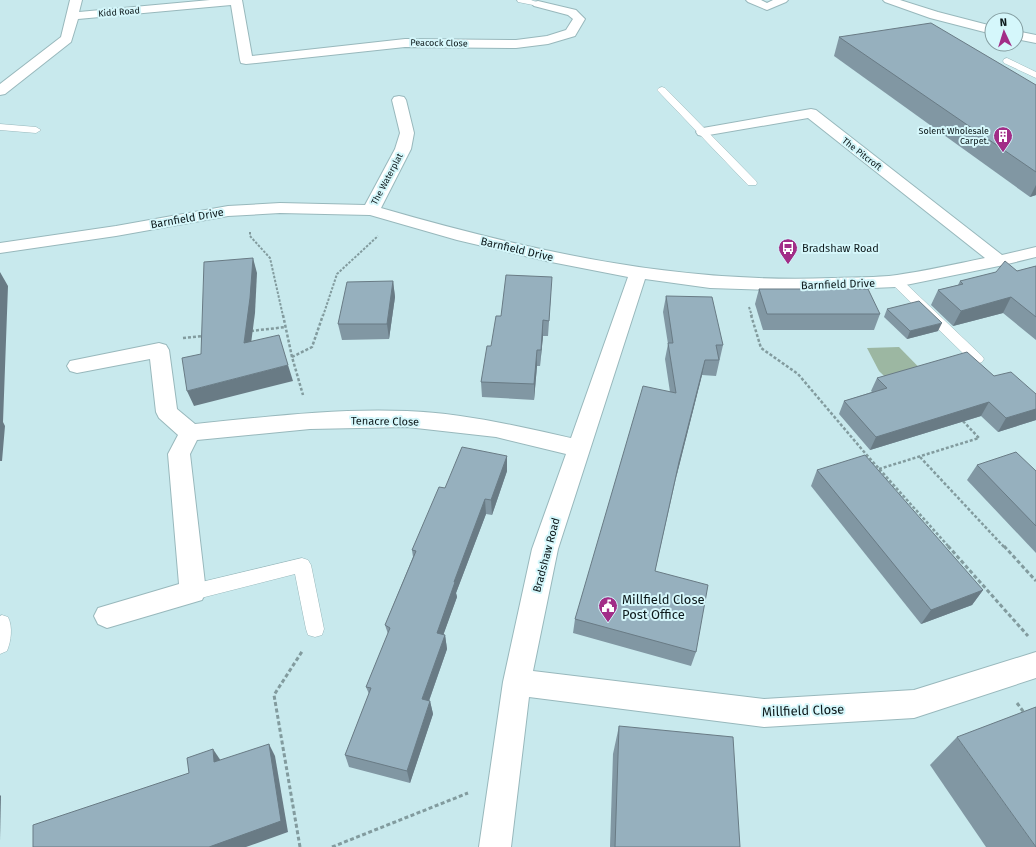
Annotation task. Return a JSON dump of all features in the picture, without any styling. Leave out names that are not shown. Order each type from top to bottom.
[{"type":"street","points":[[0,91],[67,39],[76,0]]},
{"type":"street","name":"Kidd Road","points":[[72,16],[236,0]]},
{"type":"street","name":"Peacock Close","points":[[236,0],[246,60],[405,43],[516,44],[548,40],[571,33],[579,19],[572,12],[538,4]]},
{"type":"street","points":[[752,0],[767,7],[782,0]]},
{"type":"street","points":[[889,0],[934,15],[984,28]]},
{"type":"street","points":[[1024,37],[1036,39]]},
{"type":"street","name":"The Waterplat","points":[[371,210],[403,149],[407,133],[399,100]]},
{"type":"street","name":"The Pitcroft","points":[[703,132],[811,113],[999,261]]},
{"type":"street","name":"Barnfield Drive","points":[[0,248],[116,231],[228,211],[280,208],[371,210],[457,235],[546,256],[638,273],[710,282],[799,285],[896,281],[999,261],[1036,252]]},
{"type":"street","name":"Bradshaw Road","points":[[496,847],[517,682],[545,549],[638,273]]},
{"type":"street","points":[[77,366],[159,350],[167,412],[190,433],[179,454],[193,592],[107,616]]},
{"type":"street","name":"Tenacre Close","points":[[190,433],[310,421],[407,419],[496,429],[578,448]]},
{"type":"street","name":"Millfield Close","points":[[517,682],[764,713],[914,704],[1021,671],[1033,652]]},
{"type":"lane","points":[[520,0],[538,4]]},
{"type":"lane","points":[[1007,61],[1036,75]]},
{"type":"lane","points":[[662,90],[752,182]]},
{"type":"lane","points":[[0,127],[36,130]]},
{"type":"lane","points":[[896,281],[977,359]]},
{"type":"lane","points":[[193,592],[302,565],[316,629]]},
{"type":"lane","points":[[0,645],[2,623]]},
{"type":"path","points":[[249,210],[250,236],[270,258],[292,357],[310,421]]},
{"type":"path","points":[[292,357],[312,347],[337,274],[397,218]]},
{"type":"path","points":[[743,283],[761,348],[798,374],[1033,652]]},
{"type":"path","points":[[247,331],[286,327]]},
{"type":"path","points":[[159,350],[164,340],[209,335]]},
{"type":"path","points":[[879,469],[979,438],[959,417]]},
{"type":"path","points":[[920,457],[1036,581]]},
{"type":"path","points":[[300,847],[274,695],[316,629]]},
{"type":"path","points":[[332,847],[504,779]]},
{"type":"green space","points":[[899,347],[945,394],[913,404],[879,371],[867,348]]},
{"type":"building","name":"Solent Wholesale Carpet.","points":[[931,23],[1036,85],[1036,172],[839,37]]},
{"type":"building","points":[[253,258],[250,298],[244,343],[279,335],[288,365],[187,391],[182,358],[201,354],[204,262]]},
{"type":"building","points":[[1005,261],[1017,271],[1036,266],[1036,317],[1011,297],[961,311],[938,290],[963,284],[960,281],[996,272]]},
{"type":"building","points":[[506,275],[552,277],[549,321],[543,320],[541,350],[537,350],[534,384],[481,382],[487,346],[491,346],[496,316],[501,316]]},
{"type":"building","points":[[393,281],[387,324],[338,324],[347,282]]},
{"type":"building","points":[[759,289],[868,289],[880,314],[767,314]]},
{"type":"building","points":[[666,296],[712,297],[723,345],[716,345],[719,360],[705,360],[679,462],[655,571],[708,585],[696,652],[575,619],[643,386],[676,393],[668,343],[673,343]]},
{"type":"building","points":[[919,301],[942,323],[910,331],[887,309]]},
{"type":"building","points":[[967,352],[994,376],[1011,372],[1036,394],[1036,409],[1006,418],[989,402],[876,437],[844,401],[887,388],[877,378]]},
{"type":"building","points":[[462,447],[507,456],[491,500],[485,499],[437,633],[445,635],[422,699],[430,701],[407,771],[345,755],[371,688],[366,687],[390,628],[385,625],[416,551],[412,550],[439,487],[445,488]]},
{"type":"building","points":[[1016,452],[1036,471],[1036,526],[977,465]]},
{"type":"building","points":[[865,455],[983,590],[931,610],[817,470]]},
{"type":"building","points":[[1036,707],[1036,847],[957,737]]},
{"type":"building","points":[[619,726],[733,737],[740,847],[615,847]]},
{"type":"building","points":[[269,744],[281,821],[209,847],[33,847],[33,825],[189,773],[187,758],[213,749],[214,762]]},
{"type":"place","name":"Solent Wholesale Carpet.","points":[[1003,153]]},
{"type":"place","name":"Bradshaw Road","points":[[788,265]]},
{"type":"place","name":"Millfield Close Post Office","points":[[608,623]]}]
